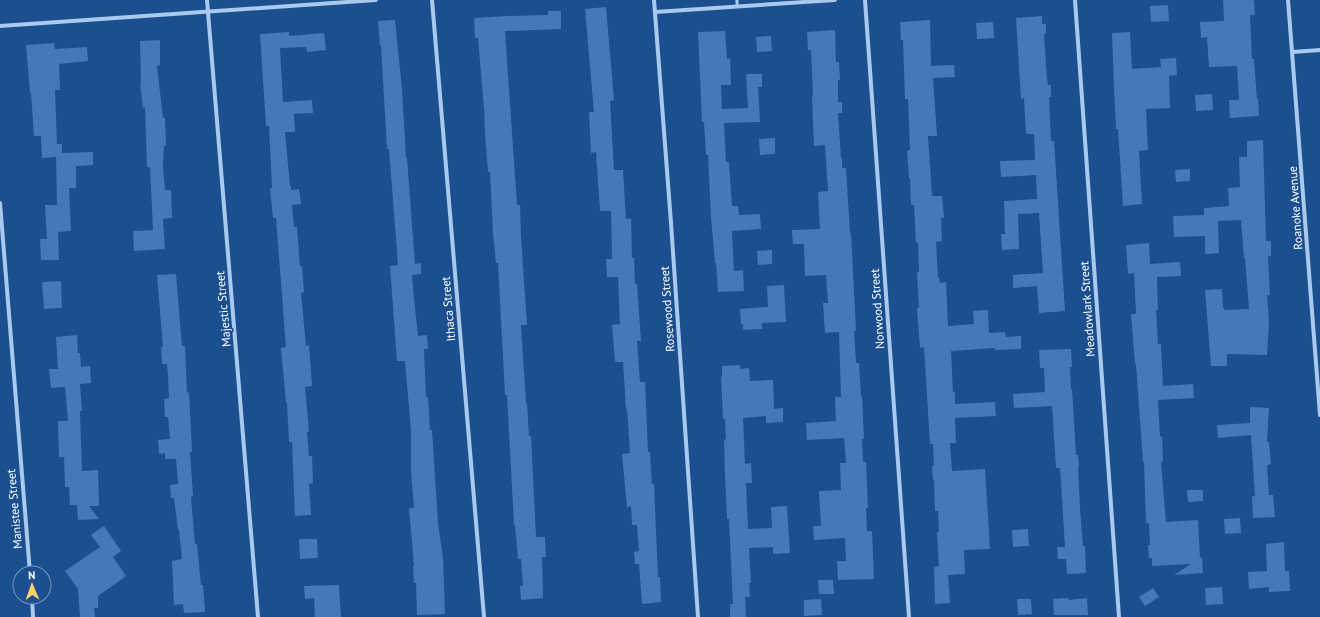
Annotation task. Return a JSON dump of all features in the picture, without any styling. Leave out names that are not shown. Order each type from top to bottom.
[{"type":"street","name":"Majestic Street","points":[[207,0],[258,617]]},
{"type":"street","points":[[0,26],[376,0]]},
{"type":"street","name":"Ithaca Street","points":[[432,0],[484,617]]},
{"type":"street","name":"Rosewood Street","points":[[654,0],[698,617]]},
{"type":"street","points":[[655,12],[835,0]]},
{"type":"street","name":"Norwood Street","points":[[864,0],[909,617]]},
{"type":"street","name":"Meadowlark Street","points":[[1075,0],[1119,617]]},
{"type":"street","name":"Roanoke Avenue","points":[[1288,0],[1320,415]]},
{"type":"street","points":[[1293,52],[1320,50]]},
{"type":"street","name":"Manistee Street","points":[[0,204],[29,565]]},
{"type":"street","points":[[32,605],[33,617]]},
{"type":"lane","points":[[736,0],[737,6]]},
{"type":"building","points":[[1223,0],[1254,0],[1255,15],[1250,15],[1252,59],[1254,59],[1259,116],[1230,118],[1229,100],[1239,100],[1237,66],[1209,67],[1207,37],[1201,38],[1200,22],[1224,21]]},
{"type":"building","points":[[1168,5],[1169,21],[1151,22],[1150,6]]},
{"type":"building","points":[[606,7],[614,100],[610,101],[614,170],[623,170],[626,219],[631,218],[632,258],[634,258],[635,284],[637,284],[641,341],[637,341],[640,382],[645,382],[648,452],[650,452],[652,484],[654,484],[658,577],[660,577],[661,602],[642,604],[639,564],[635,564],[634,552],[639,551],[637,525],[632,525],[631,506],[627,507],[622,454],[630,453],[623,362],[615,362],[612,325],[620,324],[618,277],[607,277],[606,259],[612,259],[611,211],[600,211],[596,152],[591,153],[589,112],[594,112],[585,9]]},
{"type":"building","points":[[548,11],[561,11],[561,29],[505,31],[517,205],[520,205],[527,325],[521,325],[526,403],[529,436],[531,436],[536,537],[545,537],[546,557],[542,557],[543,598],[521,600],[520,586],[523,586],[521,559],[518,559],[514,525],[498,263],[496,263],[493,234],[490,172],[488,172],[478,38],[475,38],[474,18],[548,15]]},
{"type":"building","points":[[1042,16],[1042,24],[1046,24],[1046,34],[1044,34],[1047,79],[1048,85],[1051,85],[1051,97],[1049,97],[1051,141],[1054,141],[1065,311],[1039,313],[1037,286],[1013,288],[1013,275],[1043,273],[1039,213],[1018,214],[1019,249],[1002,250],[1001,234],[1005,234],[1004,201],[1037,199],[1036,175],[1001,177],[1000,161],[1035,160],[1034,134],[1026,134],[1024,98],[1021,99],[1016,18]]},
{"type":"building","points":[[395,20],[402,89],[415,264],[421,263],[421,274],[412,275],[418,336],[427,335],[428,349],[424,349],[426,397],[428,397],[430,430],[432,430],[438,523],[443,558],[445,614],[417,615],[416,583],[414,583],[409,508],[414,508],[411,471],[411,431],[405,361],[397,361],[390,266],[398,265],[389,149],[387,149],[381,46],[378,21]]},
{"type":"building","points":[[930,20],[931,66],[954,65],[955,77],[933,78],[937,136],[928,136],[932,196],[942,196],[944,218],[941,218],[942,241],[936,242],[938,278],[940,283],[946,282],[948,326],[974,324],[973,311],[988,310],[989,333],[1005,332],[1006,337],[1021,336],[1021,349],[995,350],[995,348],[951,351],[955,404],[995,402],[996,416],[955,418],[956,443],[950,443],[952,471],[985,469],[990,549],[964,550],[965,574],[948,575],[950,603],[935,604],[934,567],[939,566],[937,532],[939,532],[938,511],[935,511],[932,466],[934,466],[933,444],[930,444],[924,347],[920,348],[917,308],[919,308],[917,272],[919,272],[918,242],[916,243],[914,205],[911,205],[907,151],[910,150],[908,99],[905,99],[903,40],[901,40],[900,22]]},
{"type":"building","points":[[993,22],[994,38],[977,39],[976,23]]},
{"type":"building","points":[[835,30],[836,62],[839,62],[840,80],[838,80],[838,102],[842,102],[842,113],[838,113],[841,158],[842,168],[846,168],[851,233],[856,331],[854,331],[856,363],[859,363],[862,396],[864,439],[862,439],[863,462],[866,462],[868,508],[866,508],[867,531],[872,531],[874,579],[838,580],[837,561],[846,561],[845,538],[814,540],[813,526],[821,526],[819,491],[841,490],[840,463],[846,463],[844,438],[807,440],[806,423],[836,421],[835,397],[841,397],[839,332],[825,333],[823,303],[828,303],[826,275],[805,276],[804,244],[793,244],[792,230],[820,229],[818,192],[828,191],[825,145],[814,146],[811,50],[808,50],[807,32]]},
{"type":"building","points":[[725,31],[727,59],[730,58],[731,85],[721,85],[722,109],[748,108],[746,74],[762,74],[762,87],[758,87],[760,122],[724,123],[726,162],[729,162],[732,206],[738,206],[739,215],[760,214],[761,229],[732,231],[734,271],[743,270],[744,291],[718,292],[711,217],[708,155],[706,155],[704,122],[702,122],[698,32]]},
{"type":"building","points":[[289,32],[289,36],[324,33],[326,50],[307,52],[306,47],[280,48],[283,102],[312,100],[313,113],[294,114],[295,132],[285,132],[290,186],[291,190],[299,189],[301,204],[292,205],[294,227],[297,227],[300,266],[302,266],[304,292],[301,293],[306,346],[309,345],[312,386],[305,387],[309,432],[307,432],[309,456],[312,456],[313,483],[309,484],[311,515],[295,516],[292,442],[289,442],[287,403],[281,348],[286,347],[276,218],[273,218],[270,188],[272,188],[269,126],[266,126],[260,34]]},
{"type":"building","points":[[1130,32],[1132,69],[1161,67],[1160,59],[1176,58],[1177,75],[1169,76],[1170,108],[1146,109],[1148,150],[1139,151],[1142,204],[1123,206],[1118,129],[1116,129],[1112,33]]},
{"type":"building","points":[[771,36],[772,51],[757,52],[756,37]]},
{"type":"building","points":[[160,40],[160,65],[157,66],[163,118],[165,118],[166,145],[164,146],[163,166],[165,190],[171,190],[172,218],[163,219],[165,249],[134,251],[133,231],[153,230],[150,167],[147,167],[145,107],[143,108],[140,84],[140,41]]},
{"type":"building","points":[[54,43],[55,49],[87,47],[88,61],[59,64],[60,90],[55,90],[57,144],[62,144],[62,153],[93,152],[93,165],[76,166],[76,188],[69,188],[71,231],[58,232],[59,260],[41,260],[40,239],[47,239],[45,205],[57,205],[56,157],[42,158],[41,136],[34,136],[26,45]]},
{"type":"building","points":[[1212,94],[1213,110],[1196,111],[1195,95]]},
{"type":"building","points":[[775,138],[775,154],[760,155],[759,139]]},
{"type":"building","points":[[1263,140],[1266,241],[1271,241],[1271,256],[1268,256],[1270,295],[1267,295],[1269,321],[1267,355],[1227,354],[1227,366],[1211,366],[1205,290],[1222,289],[1224,310],[1249,309],[1241,220],[1218,221],[1219,253],[1205,254],[1205,236],[1174,237],[1173,216],[1204,215],[1204,208],[1229,206],[1228,188],[1240,187],[1239,157],[1247,157],[1247,141]]},
{"type":"building","points":[[1190,169],[1190,181],[1176,182],[1175,170]]},
{"type":"building","points":[[1149,243],[1150,264],[1180,262],[1181,276],[1157,277],[1158,310],[1156,310],[1158,344],[1161,344],[1163,386],[1193,384],[1194,398],[1158,400],[1160,437],[1162,436],[1163,461],[1161,462],[1166,522],[1198,520],[1200,558],[1202,557],[1203,573],[1174,575],[1191,564],[1152,566],[1152,558],[1149,558],[1149,523],[1146,523],[1144,462],[1131,314],[1136,314],[1134,273],[1128,274],[1126,245]]},
{"type":"building","points":[[772,250],[772,264],[758,265],[757,251]]},
{"type":"building","points":[[176,274],[182,346],[185,346],[187,393],[189,392],[192,452],[190,452],[193,496],[191,497],[195,544],[197,544],[205,612],[184,613],[183,604],[174,605],[172,561],[182,559],[174,498],[171,498],[170,485],[178,484],[176,459],[165,459],[165,453],[159,454],[158,440],[170,439],[168,417],[165,417],[164,399],[169,398],[168,376],[167,364],[162,364],[161,347],[163,347],[157,275]]},
{"type":"building","points":[[61,281],[62,308],[44,309],[42,282]]},
{"type":"building","points":[[784,285],[786,322],[762,323],[762,329],[743,330],[743,324],[741,325],[740,309],[768,307],[767,286]]},
{"type":"building","points":[[77,335],[78,353],[80,353],[81,367],[90,366],[91,383],[80,384],[82,411],[80,411],[82,471],[98,470],[99,506],[89,506],[99,519],[78,520],[77,505],[70,505],[69,487],[65,487],[64,457],[59,457],[58,421],[68,421],[65,387],[51,388],[49,369],[58,369],[56,337]]},
{"type":"building","points":[[1071,349],[1071,389],[1076,455],[1078,455],[1079,467],[1080,509],[1083,546],[1085,546],[1086,573],[1067,574],[1066,559],[1058,559],[1057,547],[1065,547],[1060,468],[1056,468],[1052,406],[1014,408],[1013,394],[1045,392],[1044,368],[1040,368],[1039,350]]},
{"type":"building","points":[[740,365],[740,369],[749,368],[750,381],[773,380],[774,409],[783,408],[783,422],[766,423],[766,416],[743,418],[745,464],[751,463],[752,483],[746,483],[748,529],[772,528],[771,507],[787,506],[790,553],[773,554],[773,547],[749,548],[751,583],[749,583],[750,597],[745,597],[746,617],[730,617],[730,604],[733,604],[729,519],[727,519],[725,475],[725,419],[723,419],[721,377],[722,366]]},
{"type":"building","points":[[1250,407],[1269,408],[1267,442],[1269,442],[1271,464],[1267,465],[1269,495],[1273,495],[1275,517],[1253,518],[1252,496],[1255,496],[1251,435],[1218,438],[1217,425],[1250,423]]},
{"type":"building","points":[[1187,490],[1203,490],[1203,501],[1188,502]]},
{"type":"building","points":[[1240,518],[1241,533],[1225,534],[1224,519]]},
{"type":"building","points":[[104,526],[121,551],[113,557],[126,576],[98,596],[98,608],[94,608],[95,617],[80,617],[78,589],[65,571],[100,547],[91,535]]},
{"type":"building","points":[[1028,529],[1029,546],[1013,547],[1012,530]]},
{"type":"building","points":[[299,539],[317,539],[318,558],[300,559]]},
{"type":"building","points":[[1284,542],[1285,571],[1289,571],[1290,591],[1269,592],[1269,587],[1249,589],[1248,572],[1267,571],[1266,544]]},
{"type":"building","points":[[818,580],[833,580],[834,594],[819,594]]},
{"type":"building","points":[[339,585],[341,617],[315,617],[314,598],[305,599],[304,586]]},
{"type":"building","points":[[1222,587],[1223,604],[1206,605],[1205,588]]},
{"type":"building","points":[[1153,588],[1159,597],[1145,606],[1139,597]]},
{"type":"building","points":[[1068,598],[1069,600],[1087,598],[1088,615],[1054,615],[1053,599]]},
{"type":"building","points":[[821,599],[822,615],[804,616],[804,600]]},
{"type":"building","points":[[1017,599],[1031,599],[1032,614],[1018,615]]}]
